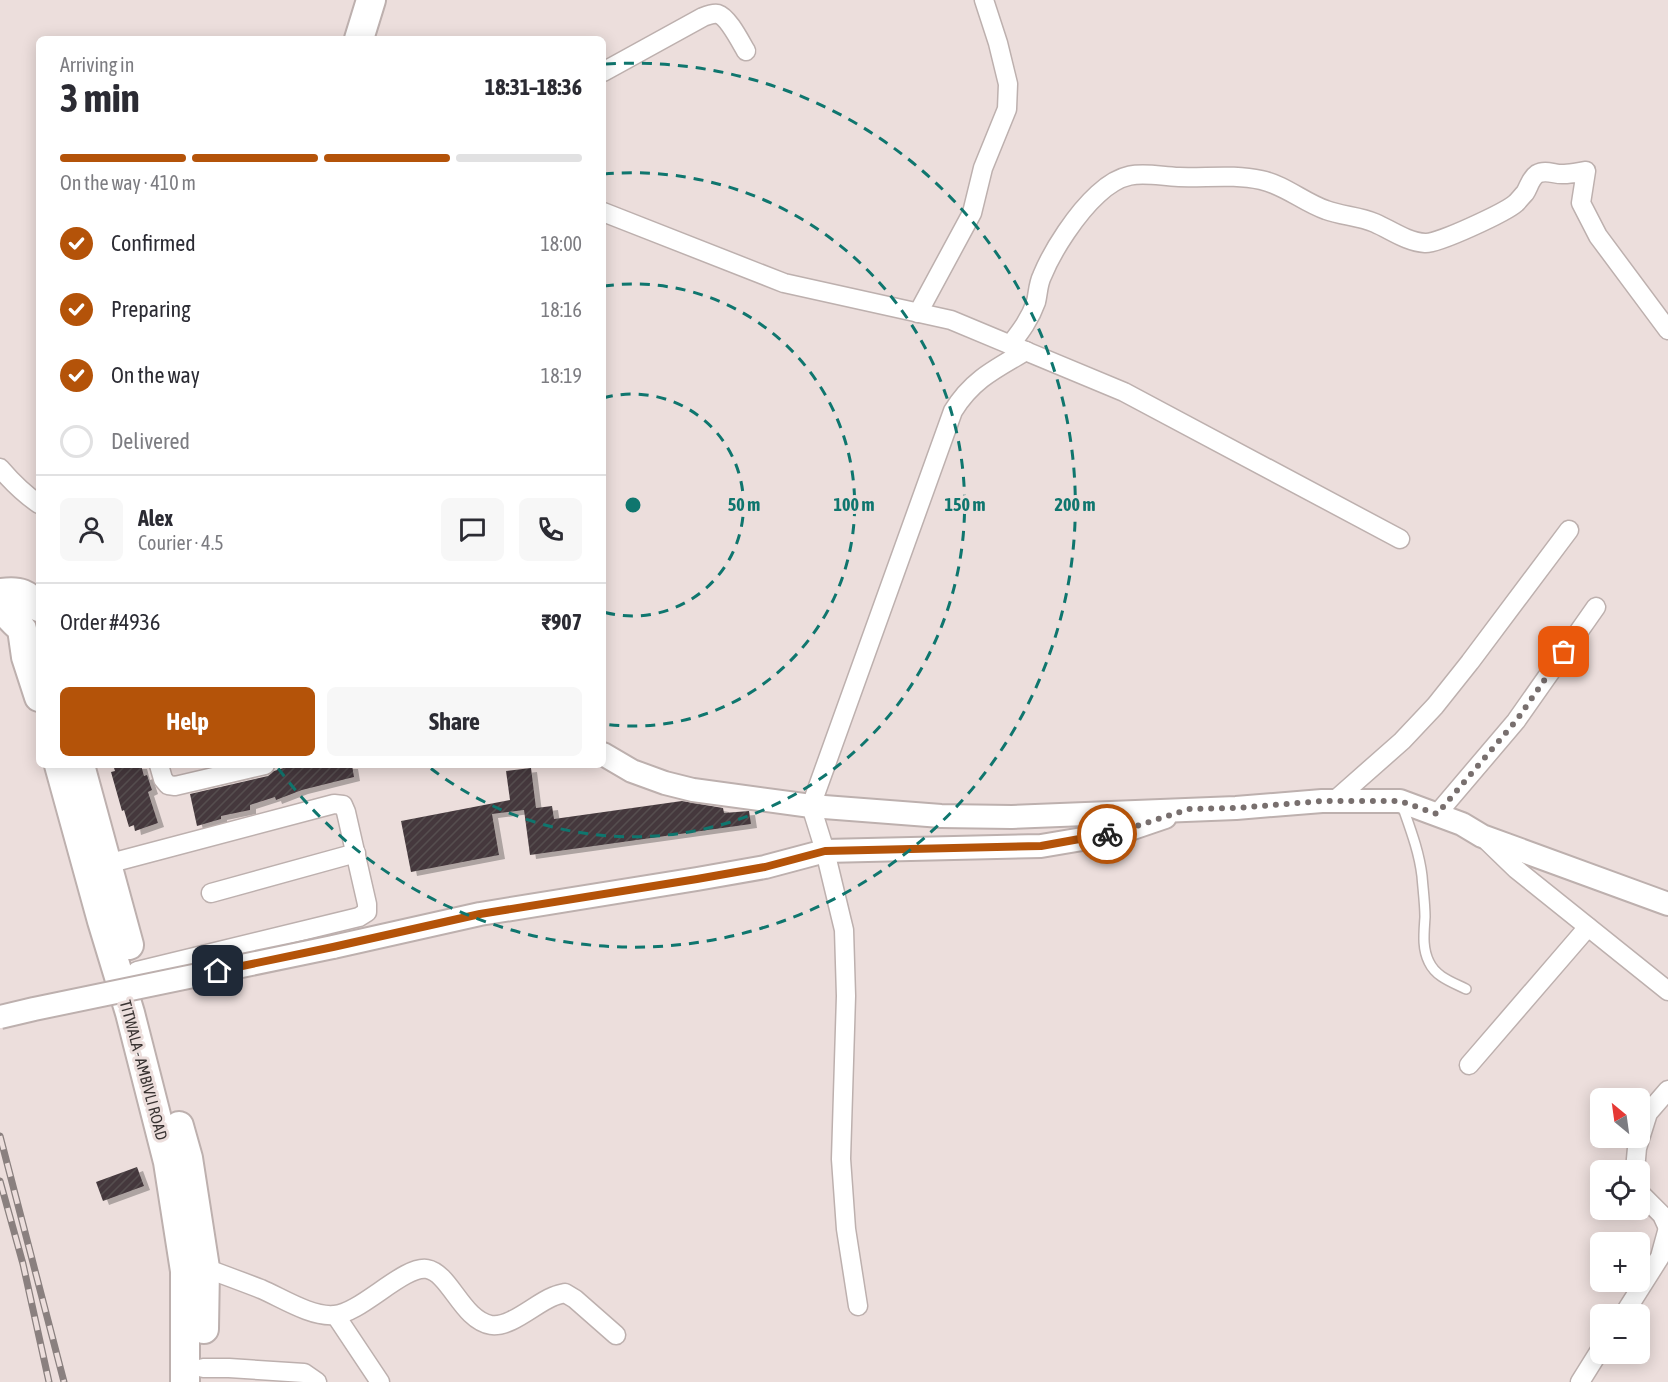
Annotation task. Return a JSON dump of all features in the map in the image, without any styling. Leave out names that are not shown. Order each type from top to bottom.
[{"type":"main road","points":[[360,36],[371,0]]},
{"type":"main road","points":[[1,592],[7,616],[33,618],[26,657],[36,688]]},
{"type":"main road","name":"TITWALA - AMBIVLI ROAD","points":[[60,768],[130,1013],[195,1270]]},
{"type":"main road","name":"TITWALA - AMBIVLI ROAD","points":[[81,768],[137,971],[150,1008],[188,1158],[195,1270],[197,1377]]},
{"type":"street","points":[[918,313],[972,213],[983,168],[1007,109],[1008,84],[999,43],[984,0]]},
{"type":"street","points":[[606,70],[711,14],[720,14],[726,20],[746,51]]},
{"type":"street","points":[[858,1306],[846,1229],[841,1159],[846,996],[844,930],[825,851],[811,806],[953,411],[962,396],[1018,348],[1036,300],[1040,279],[1050,258],[1074,222],[1098,194],[1119,179],[1134,174],[1245,178],[1261,180],[1285,188],[1309,203],[1328,211],[1374,222],[1412,240],[1426,243],[1444,239],[1501,214],[1514,205],[1526,191],[1531,180],[1540,173],[1562,175],[1586,171],[1581,202],[1598,237],[1668,330]]},
{"type":"street","points":[[606,213],[784,283],[951,320],[1124,392],[1400,539]]},
{"type":"street","points":[[0,468],[10,480],[36,502]]},
{"type":"street","points":[[1334,801],[1402,741],[1436,706],[1569,530]]},
{"type":"street","points":[[1437,814],[1516,721],[1596,607]]},
{"type":"street","points":[[606,756],[633,771],[684,788],[811,806],[941,816],[1012,817],[1236,808],[1334,801],[1400,801],[1462,824],[1482,836],[1668,904]]},
{"type":"street","points":[[160,768],[168,785],[175,786],[252,768]]},
{"type":"street","points":[[107,864],[334,804],[343,805],[346,812],[367,912],[359,917],[137,971]]},
{"type":"street","points":[[0,1017],[480,914],[765,867],[825,851],[1041,846],[1118,832],[1189,809]]},
{"type":"street","points":[[1482,836],[1516,869],[1668,991]]},
{"type":"street","points":[[211,893],[356,853]]},
{"type":"street","points":[[1469,1065],[1588,927]]},
{"type":"street","points":[[1636,1160],[1637,1148],[1648,1113],[1668,1090]]},
{"type":"street","points":[[1630,1304],[1660,1257],[1668,1228],[1662,1215],[1650,1203]]},
{"type":"street","points":[[195,1270],[262,1289],[320,1315],[336,1316],[358,1305],[398,1279],[416,1270],[427,1269],[439,1275],[468,1311],[483,1323],[492,1326],[505,1324],[553,1296],[565,1293],[616,1335]]},
{"type":"street","points":[[336,1316],[380,1382]]},
{"type":"street","points":[[1580,1382],[1591,1364]]},
{"type":"street","points":[[197,1377],[229,1368],[304,1373],[317,1382]]},
{"type":"lane","points":[[1400,801],[1414,838],[1422,875],[1425,916],[1424,949],[1430,964],[1442,977],[1466,989]]},
{"type":"building","points":[[114,768],[142,768],[152,790],[148,792],[158,823],[135,831],[134,825],[129,827],[111,772],[115,771]]},
{"type":"building","points":[[284,768],[352,768],[354,777],[302,790],[276,800],[275,797],[250,805],[250,810],[221,816],[221,819],[197,826],[190,794],[268,776]]},
{"type":"building","points":[[531,768],[536,808],[552,806],[554,819],[682,801],[723,808],[724,813],[749,811],[751,824],[530,855],[524,810],[492,814],[499,855],[411,872],[401,821],[510,800],[506,771]]},
{"type":"building","points":[[137,1167],[144,1186],[103,1201],[96,1182]]},
{"type":"railway","points":[[0,1136],[64,1382]]},
{"type":"railway","points":[[0,1181],[23,1264],[49,1382]]},
{"type":"way so far","points":[[1107,834],[1189,809],[1236,808],[1322,801],[1400,801],[1437,814],[1516,721],[1564,652]]},
{"type":"route","points":[[218,971],[480,914],[765,867],[825,851],[1041,846],[1107,834]]}]
